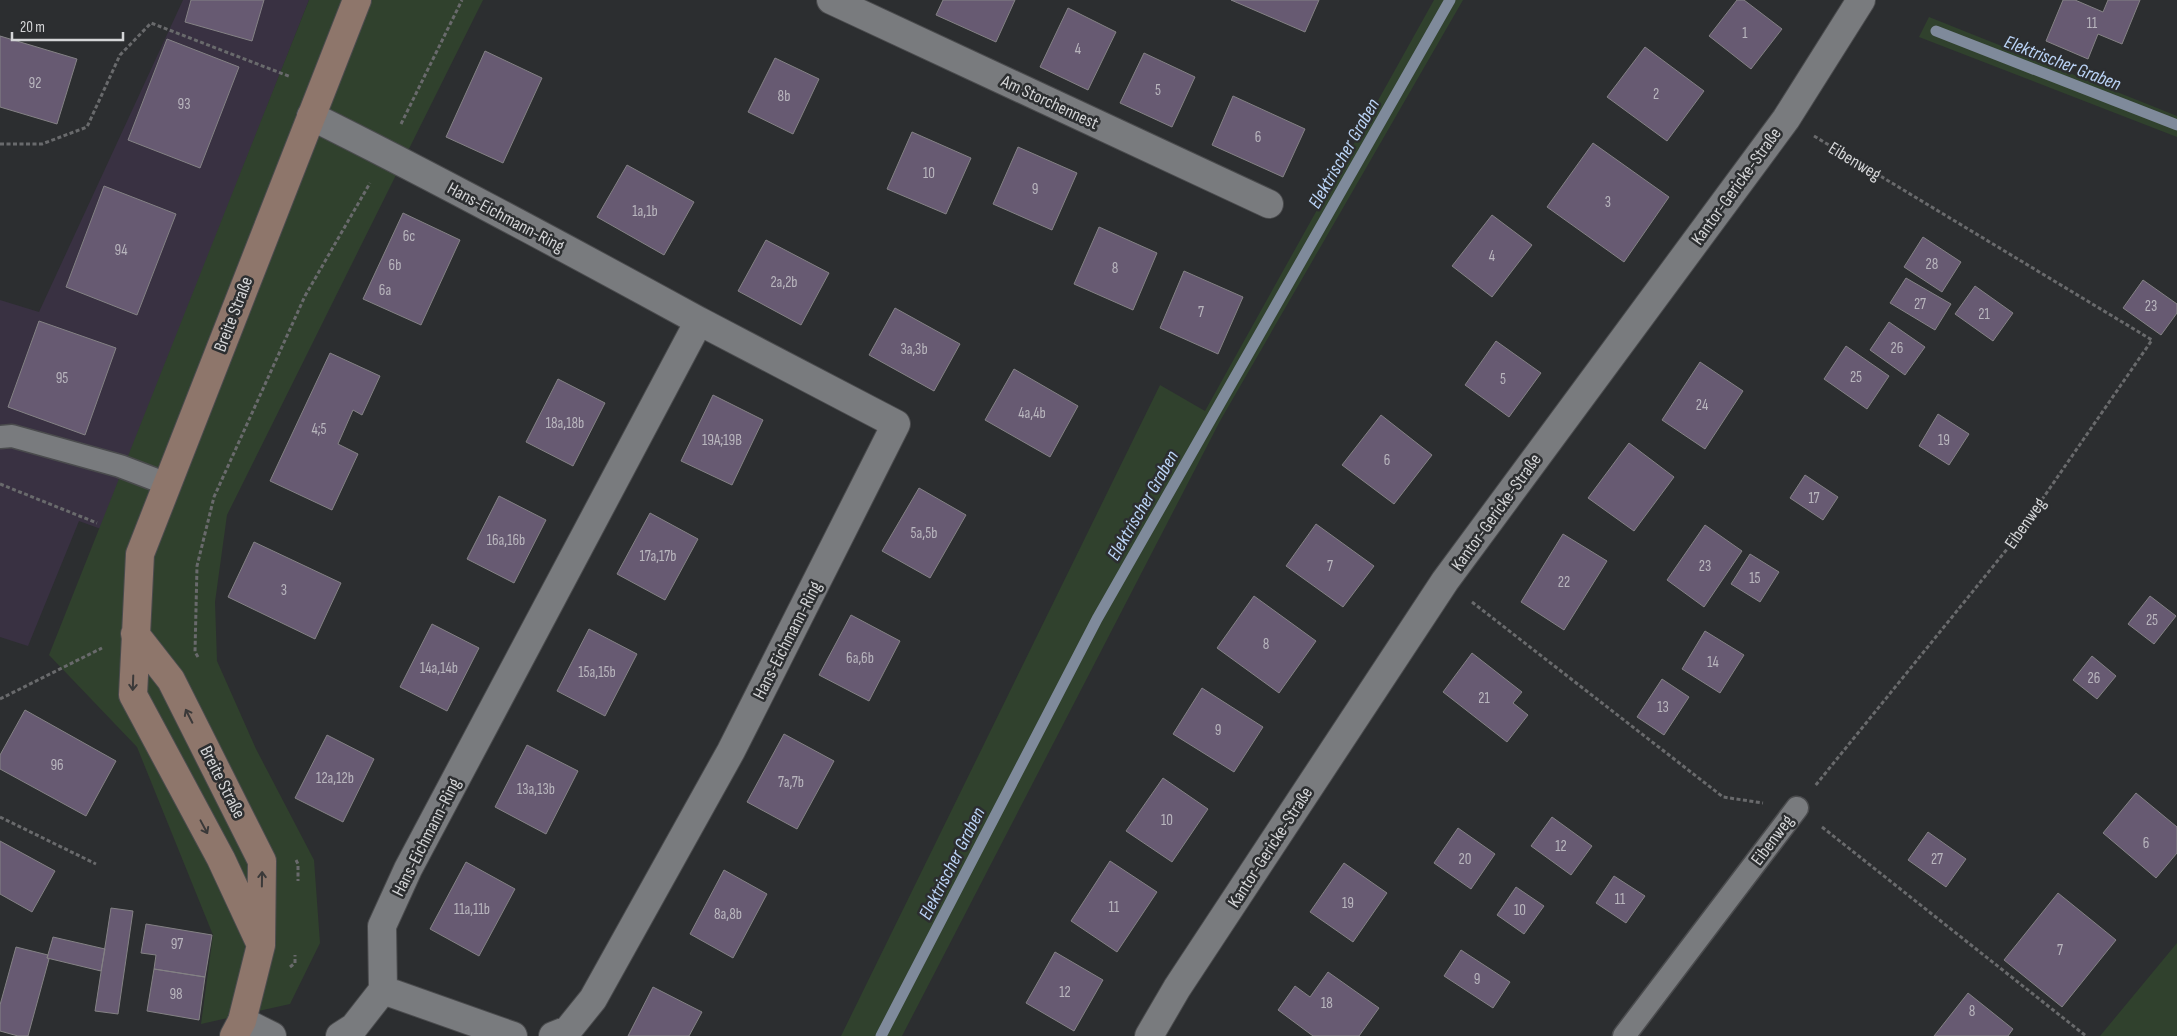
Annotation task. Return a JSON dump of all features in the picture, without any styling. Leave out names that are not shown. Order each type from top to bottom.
[{"type":"main road","name":"Breite Straße","points":[[261,945],[221,859],[133,695],[140,554],[356,0]]},
{"type":"main road","name":"Breite Straße","points":[[135,634],[171,680],[262,861],[261,945],[238,1029]]},
{"type":"street","name":"Am Storchennest","points":[[831,0],[1269,204]]},
{"type":"street","name":"Kantor-Gericke-Straße","points":[[1149,1036],[1177,988],[1445,580],[1786,119],[1861,0]]},
{"type":"street","name":"Hans-Eichmann-Ring","points":[[311,116],[387,154],[590,261],[699,322],[896,424],[730,751],[593,999],[568,1030],[553,1036]]},
{"type":"street","name":"Hans-Eichmann-Ring","points":[[383,990],[382,926],[408,869],[699,322]]},
{"type":"street","points":[[340,1036],[354,1027],[383,990],[513,1036]]},
{"type":"street","points":[[238,1029],[272,1036]]},
{"type":"lane","points":[[0,437],[12,436],[120,466],[167,484]]},
{"type":"lane","name":"Eibenweg","points":[[1624,1036],[1797,808]]},
{"type":"path","points":[[200,661],[195,652],[197,566],[214,497],[305,296],[387,154],[462,0]]},
{"type":"path","points":[[0,144],[42,144],[87,128],[120,55],[151,23],[322,88]]},
{"type":"path","name":"Eibenweg","points":[[1786,119],[2152,340],[2012,543],[1797,808]]},
{"type":"path","points":[[0,484],[97,523]]},
{"type":"path","points":[[0,699],[92,653],[135,634]]},
{"type":"path","points":[[0,817],[96,864]]},
{"type":"path","points":[[294,855],[298,864],[298,884]]},
{"type":"path","points":[[288,970],[294,962],[295,953]]},
{"type":"shaded area","points":[[183,0],[309,0],[101,529],[79,521],[28,646],[0,637],[0,300],[39,312]]},
{"type":"green space","points":[[309,0],[483,0],[227,515],[215,602],[217,661],[256,749],[314,860],[320,943],[290,1004],[201,1024],[213,935],[137,747],[49,655]]},
{"type":"green space","points":[[1434,0],[1463,0],[1220,421],[902,1036],[841,1036],[1160,385],[1205,411]]},
{"type":"green space","points":[[1929,17],[2177,116],[2177,137],[1919,37]]},
{"type":"green space","points":[[2177,943],[2177,1036],[2100,1036]]},
{"type":"building","points":[[191,0],[264,0],[252,41],[185,22]]},
{"type":"building","points":[[943,0],[1015,0],[996,42],[936,15]]},
{"type":"building","points":[[1231,0],[1319,0],[1305,32]]},
{"type":"building","points":[[1737,0],[1744,0],[1782,29],[1751,69],[1709,36]]},
{"type":"building","points":[[2063,0],[2075,0],[2103,12],[2108,0],[2140,0],[2122,44],[2098,34],[2088,59],[2046,41]]},
{"type":"building","points":[[1068,8],[1116,32],[1088,90],[1040,67]]},
{"type":"building","points":[[0,36],[77,59],[57,124],[0,107]]},
{"type":"building","points":[[167,39],[239,67],[200,168],[128,140]]},
{"type":"building","points":[[1645,47],[1704,91],[1667,141],[1607,97]]},
{"type":"building","points":[[485,51],[542,78],[503,163],[446,137]]},
{"type":"building","points":[[1144,53],[1195,77],[1172,127],[1120,103]]},
{"type":"building","points":[[775,58],[819,79],[793,134],[748,112]]},
{"type":"building","points":[[1233,96],[1305,129],[1283,177],[1212,145]]},
{"type":"building","points":[[912,132],[971,158],[946,214],[887,189]]},
{"type":"building","points":[[1593,143],[1669,197],[1624,262],[1547,207]]},
{"type":"building","points":[[1018,147],[1077,173],[1052,230],[993,204]]},
{"type":"building","points":[[627,165],[694,202],[664,255],[597,217]]},
{"type":"building","points":[[104,186],[176,214],[137,315],[66,287]]},
{"type":"building","points":[[403,213],[460,240],[421,325],[363,299]]},
{"type":"building","points":[[1492,215],[1532,245],[1492,297],[1452,266]]},
{"type":"building","points":[[1099,227],[1157,253],[1133,310],[1074,284]]},
{"type":"building","points":[[1923,237],[1961,262],[1942,292],[1904,267]]},
{"type":"building","points":[[766,240],[829,273],[801,325],[738,291]]},
{"type":"building","points":[[1184,271],[1243,297],[1218,354],[1160,328]]},
{"type":"building","points":[[1906,278],[1951,304],[1935,330],[1890,303]]},
{"type":"building","points":[[2143,280],[2177,304],[2177,313],[2161,335],[2123,308]]},
{"type":"building","points":[[1975,286],[2013,313],[1993,341],[1955,314]]},
{"type":"building","points":[[895,308],[960,344],[934,391],[869,355]]},
{"type":"building","points":[[39,321],[116,348],[85,435],[8,407]]},
{"type":"building","points":[[1889,322],[1925,347],[1905,375],[1870,350]]},
{"type":"building","points":[[1496,341],[1541,373],[1509,417],[1465,385]]},
{"type":"building","points":[[1846,346],[1889,376],[1867,409],[1824,379]]},
{"type":"building","points":[[330,353],[380,376],[362,415],[353,410],[338,444],[358,454],[332,510],[270,481]]},
{"type":"building","points":[[1700,362],[1743,391],[1705,449],[1662,420]]},
{"type":"building","points":[[1014,369],[1078,406],[1050,457],[985,420]]},
{"type":"building","points":[[558,379],[605,403],[573,466],[526,442]]},
{"type":"building","points":[[713,395],[763,420],[732,485],[681,461]]},
{"type":"building","points":[[1938,414],[1969,434],[1949,465],[1919,446]]},
{"type":"building","points":[[1381,415],[1432,455],[1394,504],[1342,465]]},
{"type":"building","points":[[1629,443],[1674,477],[1634,531],[1588,498]]},
{"type":"building","points":[[1805,475],[1838,497],[1823,520],[1790,498]]},
{"type":"building","points":[[919,488],[966,515],[930,578],[882,551]]},
{"type":"building","points":[[499,496],[546,520],[514,583],[467,559]]},
{"type":"building","points":[[650,513],[698,539],[665,600],[617,574]]},
{"type":"building","points":[[1316,524],[1374,566],[1343,607],[1286,566]]},
{"type":"building","points":[[1705,525],[1742,551],[1704,607],[1667,580]]},
{"type":"building","points":[[1563,534],[1607,561],[1564,630],[1521,602]]},
{"type":"building","points":[[254,542],[341,583],[315,639],[228,597]]},
{"type":"building","points":[[1750,554],[1779,572],[1760,602],[1731,584]]},
{"type":"building","points":[[1254,596],[1316,641],[1279,693],[1217,648]]},
{"type":"building","points":[[2150,596],[2176,616],[2154,644],[2128,624]]},
{"type":"building","points":[[851,615],[900,641],[869,701],[819,675]]},
{"type":"building","points":[[432,624],[479,648],[447,711],[400,687]]},
{"type":"building","points":[[589,629],[637,654],[605,716],[557,691]]},
{"type":"building","points":[[1705,631],[1744,655],[1720,693],[1682,669]]},
{"type":"building","points":[[1472,653],[1522,692],[1513,703],[1528,715],[1507,742],[1443,692]]},
{"type":"building","points":[[2092,656],[2116,676],[2097,699],[2073,680]]},
{"type":"building","points":[[1662,679],[1689,697],[1664,735],[1637,717]]},
{"type":"building","points":[[1202,688],[1263,727],[1234,772],[1173,734]]},
{"type":"building","points":[[25,710],[116,761],[86,816],[0,769],[0,755]]},
{"type":"building","points":[[784,734],[834,761],[797,829],[747,802]]},
{"type":"building","points":[[327,735],[374,759],[343,822],[295,798]]},
{"type":"building","points":[[527,745],[578,771],[546,834],[495,807]]},
{"type":"building","points":[[1163,778],[1208,809],[1172,862],[1126,831]]},
{"type":"building","points":[[2136,793],[2177,827],[2177,853],[2156,878],[2103,833]]},
{"type":"building","points":[[1552,817],[1592,846],[1571,875],[1531,846]]},
{"type":"building","points":[[1458,828],[1495,854],[1471,889],[1434,863]]},
{"type":"building","points":[[1928,832],[1966,859],[1946,887],[1908,860]]},
{"type":"building","points":[[0,841],[55,871],[32,912],[0,894]]},
{"type":"building","points":[[1110,861],[1157,892],[1117,952],[1071,921]]},
{"type":"building","points":[[466,862],[515,889],[479,956],[430,929]]},
{"type":"building","points":[[1344,863],[1387,893],[1353,942],[1310,912]]},
{"type":"building","points":[[724,870],[767,894],[733,958],[690,934]]},
{"type":"building","points":[[1614,876],[1645,896],[1626,923],[1596,903]]},
{"type":"building","points":[[1516,887],[1544,906],[1524,934],[1497,915]]},
{"type":"building","points":[[2058,893],[2116,940],[2062,1007],[2004,960]]},
{"type":"building","points":[[111,908],[133,911],[118,1014],[95,1011]]},
{"type":"building","points":[[146,924],[212,935],[205,977],[154,969],[156,955],[141,953]]},
{"type":"building","points":[[53,937],[105,949],[101,971],[47,958]]},
{"type":"building","points":[[16,947],[48,955],[47,958],[49,959],[28,1036],[18,1036],[0,1031],[0,1005]]},
{"type":"building","points":[[1461,950],[1510,982],[1493,1008],[1444,976]]},
{"type":"building","points":[[1055,952],[1103,980],[1074,1031],[1026,1003]]},
{"type":"building","points":[[154,969],[205,977],[199,1020],[147,1011]]},
{"type":"building","points":[[1328,972],[1379,1008],[1359,1036],[1313,1036],[1278,1010],[1295,986],[1310,997]]},
{"type":"building","points":[[653,987],[702,1012],[689,1036],[628,1036]]},
{"type":"building","points":[[1968,993],[2013,1029],[2008,1036],[1934,1036]]},
{"type":"waterway","name":"Elektrischer Graben","points":[[881,1036],[1097,619],[1450,0]]},
{"type":"waterway","name":"Elektrischer Graben","points":[[1936,31],[2177,125]]}]
